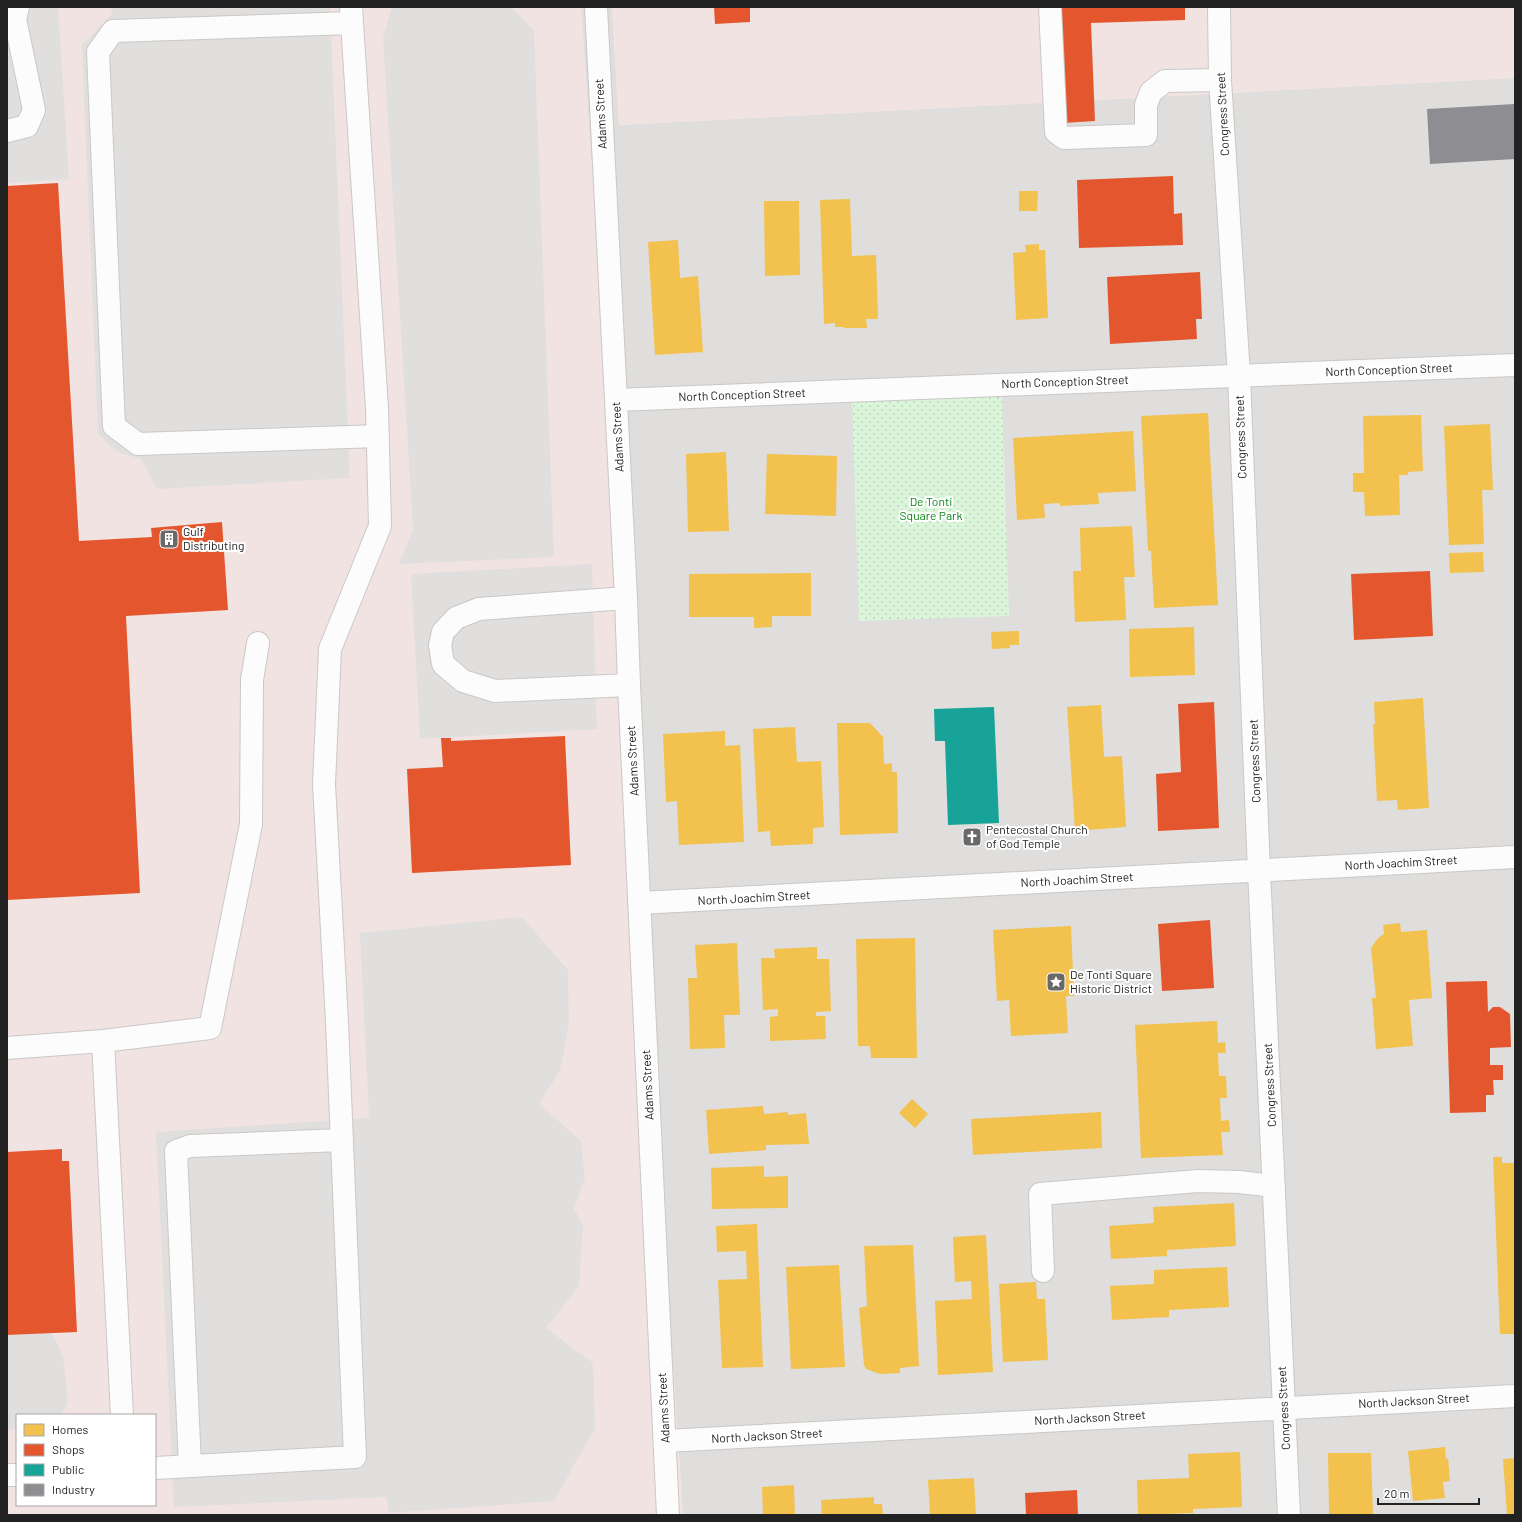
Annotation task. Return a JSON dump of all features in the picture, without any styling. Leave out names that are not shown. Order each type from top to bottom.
[{"type":"street","name":"Adams Street","points":[[596,7],[626,598],[668,1515]]},
{"type":"street","points":[[1050,7],[1056,132],[1064,138],[1146,135],[1146,105],[1151,92],[1165,81],[1220,80]]},
{"type":"street","name":"Congress Street","points":[[1219,7],[1220,80],[1239,376],[1259,871],[1289,1515]]},
{"type":"street","points":[[7,131],[27,126],[34,110],[13,15]]},
{"type":"street","points":[[156,1468],[355,1457],[338,1022],[324,784],[330,649],[380,526],[378,436],[351,15],[113,31],[98,52],[114,426],[138,444],[378,436]]},
{"type":"street","name":"North Conception Street","points":[[616,400],[1515,365]]},
{"type":"street","points":[[626,598],[479,609],[456,618],[443,632],[440,645],[443,664],[463,681],[495,691],[629,685]]},
{"type":"street","points":[[7,1048],[103,1041],[210,1028],[252,824],[252,680],[258,643]]},
{"type":"street","name":"North Joachim Street","points":[[639,903],[1515,857]]},
{"type":"street","points":[[103,1041],[122,1414]]},
{"type":"street","points":[[190,1466],[176,1151],[190,1146],[342,1140]]},
{"type":"street","points":[[1043,1271],[1040,1194],[1198,1181],[1239,1182],[1274,1186]]},
{"type":"street","name":"North Jackson Street","points":[[665,1441],[1284,1407],[1515,1396]]},
{"type":"shaded area","points":[[7,7],[581,7],[683,1515],[7,1515]]},
{"type":"shaded area","points":[[7,7],[58,7],[69,179],[7,183]]},
{"type":"shaded area","points":[[110,7],[330,7],[350,478],[157,489],[141,459],[117,452],[98,434],[82,45],[112,14]]},
{"type":"shaded area","points":[[392,7],[512,7],[534,31],[554,557],[399,564],[413,529],[383,38]]},
{"type":"shaded area","points":[[581,7],[612,7],[619,125],[1515,78],[1515,1515],[683,1515]]},
{"type":"shaded area","points":[[612,7],[1515,7],[1515,78],[619,125]]},
{"type":"shaded area","points":[[1361,497],[1362,518],[1443,516],[1447,569],[1348,572],[1353,666],[1288,665],[1285,574],[1276,574],[1273,501]]},
{"type":"shaded area","points":[[592,564],[597,729],[420,739],[411,574]]},
{"type":"shaded area","points":[[1290,673],[1367,674],[1372,809],[1353,830],[1318,832],[1296,810]]},
{"type":"shaded area","points":[[1141,686],[1215,687],[1214,702],[1178,704],[1181,772],[1156,774]]},
{"type":"shaded area","points":[[1515,909],[1515,1131],[1508,910]]},
{"type":"shaded area","points":[[522,917],[568,970],[569,1024],[560,1071],[539,1104],[581,1141],[585,1178],[574,1209],[583,1224],[579,1286],[546,1328],[593,1363],[595,1428],[554,1501],[389,1513],[387,1497],[174,1507],[156,1132],[369,1118],[360,933]]},
{"type":"shaded area","points":[[1147,918],[1160,1010],[1121,1013],[1126,1107],[1090,1110],[958,1115],[957,1048],[1093,1046],[1084,919]]},
{"type":"shaded area","points":[[1331,1109],[1371,1111],[1376,1136],[1476,1129],[1482,1216],[1343,1218]]},
{"type":"shaded area","points":[[1095,1158],[1097,1177],[1146,1175],[1147,1219],[1103,1221],[1107,1280],[990,1282],[980,1166]]},
{"type":"shaded area","points":[[52,1333],[63,1356],[68,1403],[62,1414],[16,1414],[16,1429],[7,1430],[7,1335]]},
{"type":"green space","name":"De Tonti Square Park","points":[[1002,396],[1009,616],[859,621],[852,401]]},
{"type":"building: Homes","points":[[1019,191],[1038,191],[1037,211],[1019,211]]},
{"type":"building: Homes","points":[[850,199],[852,256],[876,255],[878,319],[866,319],[867,328],[844,328],[835,327],[835,323],[824,324],[820,200]]},
{"type":"building: Homes","points":[[764,201],[799,201],[800,275],[765,276]]},
{"type":"building: Homes","points":[[678,240],[680,278],[698,276],[703,352],[655,355],[648,242]]},
{"type":"building: Homes","points":[[1039,244],[1039,250],[1045,250],[1048,318],[1016,320],[1013,253],[1026,252],[1025,245]]},
{"type":"building: Homes","points":[[1208,413],[1218,605],[1154,608],[1151,551],[1148,551],[1141,416]]},
{"type":"building: Homes","points":[[1421,415],[1423,471],[1408,472],[1408,475],[1399,475],[1400,515],[1365,516],[1364,492],[1353,492],[1353,473],[1364,473],[1363,416]]},
{"type":"building: Homes","points":[[1490,424],[1493,490],[1482,490],[1484,544],[1449,545],[1444,426]]},
{"type":"building: Homes","points":[[1133,431],[1136,491],[1098,493],[1099,504],[1060,506],[1060,503],[1044,504],[1045,518],[1017,520],[1013,438]]},
{"type":"building: Homes","points":[[726,452],[729,531],[688,532],[686,454]]},
{"type":"building: Homes","points":[[767,454],[837,456],[836,516],[765,514]]},
{"type":"building: Homes","points":[[1132,526],[1135,577],[1124,577],[1126,620],[1075,622],[1073,571],[1081,571],[1080,528]]},
{"type":"building: Homes","points":[[1483,552],[1484,572],[1450,573],[1449,553]]},
{"type":"building: Homes","points":[[811,573],[811,616],[772,616],[772,627],[754,628],[754,617],[689,617],[689,574]]},
{"type":"building: Homes","points":[[1194,627],[1195,675],[1130,677],[1129,629]]},
{"type":"building: Homes","points":[[1019,631],[1019,645],[1010,645],[1010,648],[992,649],[991,632]]},
{"type":"building: Homes","points":[[1423,698],[1429,808],[1398,810],[1397,800],[1377,801],[1373,724],[1375,724],[1374,702]]},
{"type":"building: Homes","points":[[1101,705],[1104,757],[1122,756],[1126,827],[1075,831],[1067,707]]},
{"type":"building: Homes","points":[[837,723],[870,723],[883,737],[884,764],[892,763],[892,772],[897,772],[898,833],[840,835]]},
{"type":"building: Homes","points":[[795,727],[797,762],[821,761],[824,827],[813,828],[813,844],[771,846],[770,831],[758,832],[753,729]]},
{"type":"building: Homes","points":[[725,731],[725,746],[740,745],[744,842],[679,845],[677,801],[666,802],[663,734]]},
{"type":"building: Homes","points":[[1400,923],[1401,932],[1427,930],[1432,998],[1409,1000],[1413,1046],[1376,1049],[1372,998],[1376,998],[1371,948],[1378,938],[1384,934],[1383,925]]},
{"type":"building: Homes","points":[[1071,926],[1074,996],[1066,996],[1068,1033],[1011,1036],[1009,1000],[997,1001],[993,930]]},
{"type":"building: Homes","points":[[915,938],[917,1058],[871,1058],[870,1046],[858,1046],[856,939]]},
{"type":"building: Homes","points":[[737,943],[740,1015],[724,1015],[725,1048],[690,1049],[688,978],[697,978],[695,945]]},
{"type":"building: Homes","points":[[817,947],[817,959],[829,959],[831,1011],[816,1012],[816,1016],[825,1016],[826,1039],[770,1041],[770,1017],[778,1016],[778,1009],[763,1010],[761,958],[775,958],[774,949]]},
{"type":"building: Homes","points":[[1217,1021],[1218,1043],[1225,1042],[1226,1053],[1218,1053],[1219,1076],[1226,1076],[1227,1098],[1220,1098],[1221,1121],[1229,1120],[1230,1132],[1221,1132],[1223,1155],[1141,1158],[1135,1025]]},
{"type":"building: Homes","points":[[912,1099],[928,1114],[915,1128],[899,1113]]},
{"type":"building: Homes","points":[[763,1106],[764,1114],[788,1112],[788,1115],[806,1113],[809,1144],[766,1145],[766,1150],[709,1154],[706,1110]]},
{"type":"building: Homes","points":[[1101,1112],[1102,1148],[973,1155],[971,1119]]},
{"type":"building: Homes","points":[[1493,1157],[1502,1157],[1502,1163],[1515,1163],[1515,1334],[1500,1334]]},
{"type":"building: Homes","points":[[764,1166],[764,1177],[788,1176],[788,1208],[712,1209],[711,1168]]},
{"type":"building: Homes","points":[[1234,1203],[1236,1246],[1167,1250],[1167,1256],[1111,1259],[1109,1226],[1154,1223],[1153,1207]]},
{"type":"building: Homes","points":[[757,1224],[763,1367],[722,1368],[718,1280],[747,1279],[746,1251],[717,1252],[716,1226]]},
{"type":"building: Homes","points":[[986,1235],[993,1372],[938,1375],[935,1301],[972,1299],[971,1281],[955,1282],[953,1237]]},
{"type":"building: Homes","points":[[913,1245],[919,1366],[900,1368],[900,1373],[880,1374],[866,1369],[864,1365],[859,1308],[867,1306],[864,1246]]},
{"type":"building: Homes","points":[[839,1265],[845,1367],[791,1369],[786,1267]]},
{"type":"building: Homes","points":[[1227,1267],[1229,1307],[1169,1310],[1169,1317],[1112,1320],[1110,1286],[1154,1284],[1154,1270]]},
{"type":"building: Homes","points":[[1036,1282],[1037,1299],[1045,1299],[1048,1360],[1003,1362],[999,1284]]},
{"type":"building: Homes","points":[[1445,1447],[1446,1459],[1448,1458],[1450,1481],[1443,1482],[1445,1498],[1413,1501],[1408,1451]]},
{"type":"building: Homes","points":[[1240,1452],[1242,1507],[1193,1509],[1193,1513],[1138,1515],[1137,1480],[1189,1478],[1188,1454]]},
{"type":"building: Homes","points":[[1328,1453],[1371,1453],[1373,1515],[1329,1515]]},
{"type":"building: Homes","points":[[1515,1458],[1515,1515],[1507,1515],[1503,1459]]},
{"type":"building: Homes","points":[[974,1478],[976,1515],[930,1515],[928,1480]]},
{"type":"building: Homes","points":[[794,1485],[795,1515],[763,1515],[762,1487]]},
{"type":"building: Homes","points":[[874,1497],[874,1504],[882,1504],[883,1515],[822,1515],[821,1500]]},
{"type":"building: Shops","points":[[714,7],[750,7],[750,22],[715,24]]},
{"type":"building: Shops","points":[[1061,7],[1185,7],[1185,20],[1091,23],[1095,121],[1064,123]]},
{"type":"building: Shops","points":[[1173,176],[1174,214],[1182,213],[1183,245],[1079,248],[1077,180]]},
{"type":"building: Shops","name":"Gulf Distributing","points":[[58,183],[79,541],[152,537],[151,528],[222,522],[228,610],[126,616],[140,893],[7,900],[7,186]]},
{"type":"building: Shops","points":[[1200,272],[1202,319],[1196,319],[1197,339],[1110,344],[1107,277]]},
{"type":"building: Shops","points":[[1430,571],[1433,636],[1354,640],[1351,574]]},
{"type":"building: Shops","points":[[1214,702],[1219,828],[1158,831],[1156,774],[1181,772],[1178,704]]},
{"type":"building: Shops","points":[[565,736],[571,865],[412,873],[407,769],[443,767],[441,738],[451,738],[451,741]]},
{"type":"building: Shops","points":[[1210,920],[1214,988],[1162,991],[1158,924]]},
{"type":"building: Shops","points":[[1487,981],[1488,1012],[1493,1007],[1500,1007],[1510,1014],[1511,1047],[1490,1048],[1490,1065],[1503,1065],[1503,1080],[1493,1080],[1494,1095],[1486,1095],[1486,1112],[1450,1113],[1446,982]]},
{"type":"building: Shops","points":[[62,1149],[62,1161],[69,1161],[77,1332],[7,1335],[7,1152]]},
{"type":"building: Shops","points":[[1077,1490],[1078,1515],[1026,1515],[1025,1493]]},
{"type":"building: Public","points":[[994,707],[999,823],[948,825],[945,741],[935,741],[934,709]]},
{"type":"building: Industry","points":[[1515,104],[1515,159],[1430,164],[1427,109]]},
{"type":"place","name":"Gulf Distributing","points":[[169,539]]},
{"type":"place","name":"Pentecostal Church of God Temple","points":[[972,837]]},
{"type":"place","name":"De Tonti Square Historic District","points":[[1056,982]]}]
